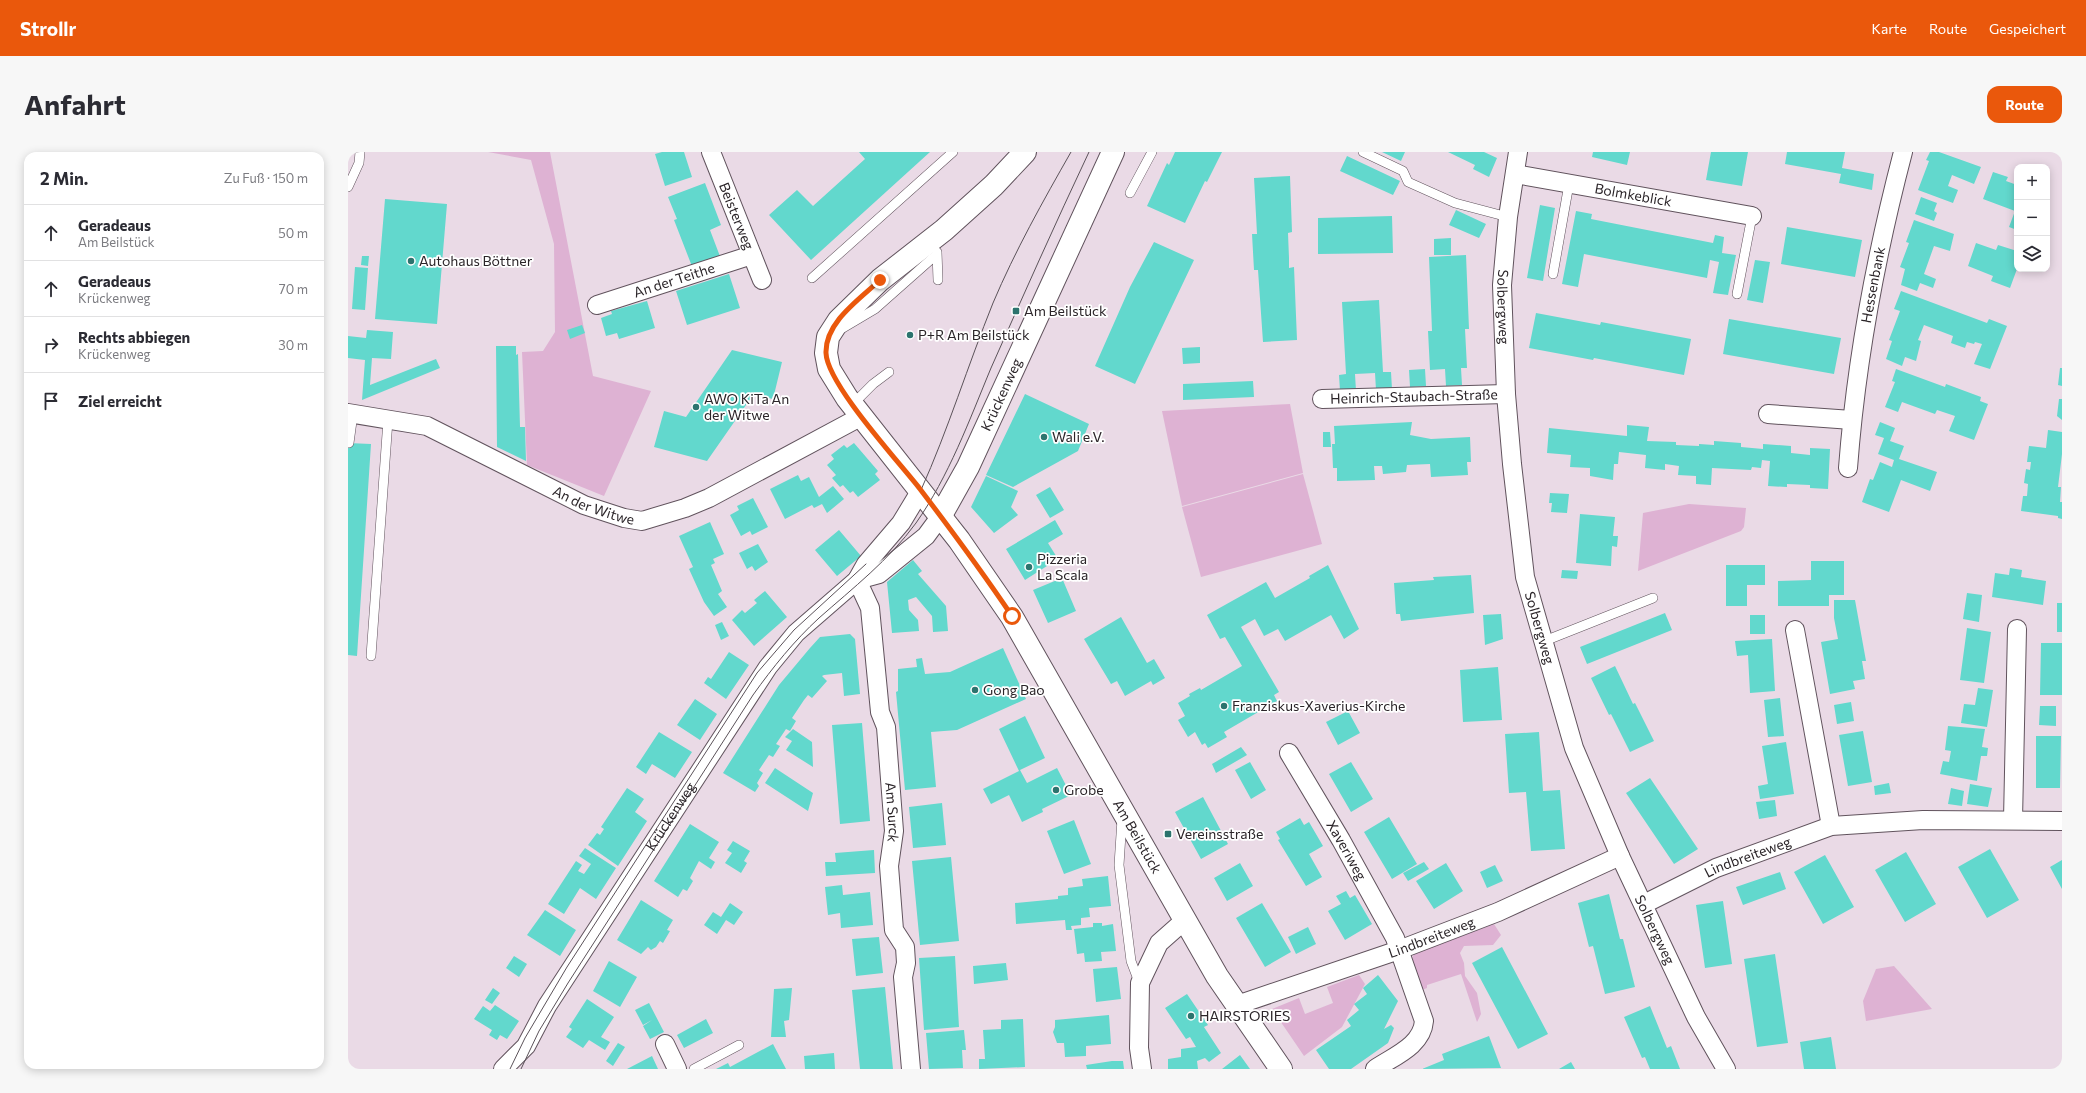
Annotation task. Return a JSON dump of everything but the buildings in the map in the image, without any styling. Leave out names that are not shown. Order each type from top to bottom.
[{"type":"main road","name":"Krückenweg","points":[[930,503],[968,467],[1113,152]]},
{"type":"main road","points":[[930,503],[857,410],[829,369],[826,353],[828,337],[839,320],[857,302],[906,259],[944,230],[994,185],[1018,154]]},
{"type":"main road","name":"Am Beilstück","points":[[930,503],[991,584],[1012,616],[1185,920],[1237,1005],[1281,1069]]},
{"type":"street","name":"Beisterweg","points":[[711,152],[762,280]]},
{"type":"street","name":"Solbergweg","points":[[1518,152],[1508,217],[1502,285],[1506,394],[1512,464],[1525,577],[1542,642],[1574,748],[1620,856],[1644,904],[1696,1017],[1726,1069]]},
{"type":"street","name":"Hessenbank","points":[[1848,468],[1852,420],[1884,227],[1903,152]]},
{"type":"street","name":"Bolmkeblick","points":[[1515,174],[1752,216]]},
{"type":"street","name":"An der Teithe","points":[[597,305],[752,255]]},
{"type":"street","name":"Heinrich-Staubach-Straße","points":[[1322,399],[1506,394]]},
{"type":"street","name":"An der Witwe","points":[[350,414],[427,426],[584,505],[624,518],[642,521],[685,508],[709,498],[857,410]]},
{"type":"street","points":[[1768,414],[1852,420]]},
{"type":"street","name":"Krückenweg","points":[[503,1069],[526,1046],[556,993],[768,667],[796,634],[857,580],[866,564],[901,523],[930,503]]},
{"type":"street","name":"Krückenweg","points":[[857,580],[879,574],[926,536],[930,503]]},
{"type":"street","name":"Am Surck","points":[[857,580],[870,608],[880,712],[886,727],[894,831],[890,873],[894,930],[904,947],[906,964],[903,977],[911,1069]]},
{"type":"street","points":[[2013,820],[2017,629]]},
{"type":"street","points":[[1795,630],[1831,826]]},
{"type":"street","name":"Xaveriweg","points":[[1289,753],[1341,840],[1395,938],[1399,950]]},
{"type":"street","name":"Lindbreiteweg","points":[[1644,904],[1716,868],[1831,826],[1922,820],[2062,821]]},
{"type":"street","name":"Lindbreiteweg","points":[[1237,1005],[1399,950],[1498,912],[1620,856]]},
{"type":"street","points":[[1142,1069],[1139,1048],[1140,983],[1159,943],[1185,920]]},
{"type":"street","points":[[1375,1069],[1418,1041],[1423,1031],[1424,1021],[1399,950]]},
{"type":"street","points":[[664,1044],[677,1069]]},
{"type":"lane","points":[[348,187],[359,163],[360,152]]},
{"type":"lane","points":[[812,278],[953,152]]},
{"type":"lane","points":[[1130,193],[1152,152]]},
{"type":"lane","points":[[1363,152],[1403,171],[1408,182],[1455,203],[1508,217]]},
{"type":"lane","points":[[1553,274],[1569,184]]},
{"type":"lane","points":[[1738,294],[1752,216]]},
{"type":"lane","points":[[938,280],[936,255],[944,230]]},
{"type":"lane","points":[[828,337],[875,309],[936,255]]},
{"type":"lane","points":[[857,410],[873,384],[889,372]]},
{"type":"lane","points":[[349,443],[350,414]]},
{"type":"lane","points":[[371,656],[388,420]]},
{"type":"lane","points":[[1542,642],[1653,598]]},
{"type":"lane","points":[[1123,809],[1119,865],[1131,961],[1140,983]]},
{"type":"lane","points":[[694,1069],[740,1045]]},
{"type":"shaded area","points":[[488,152],[550,152],[593,376],[651,391],[604,496],[527,465],[522,352],[543,351],[555,332],[554,244],[531,160]]},
{"type":"shaded area","points":[[1290,404],[1303,473],[1182,506],[1162,411]]},
{"type":"shaded area","points":[[1303,474],[1322,544],[1201,577],[1182,507]]},
{"type":"shaded area","points":[[1689,504],[1746,508],[1744,527],[1741,531],[1638,571],[1643,513]]},
{"type":"shaded area","points":[[1494,924],[1501,935],[1493,945],[1464,946],[1460,953],[1464,963],[1465,976],[1477,993],[1481,1014],[1477,1022],[1461,974],[1427,985],[1427,988],[1422,990],[1412,958],[1414,954]]},
{"type":"shaded area","points":[[1894,966],[1932,1009],[1866,1021],[1863,1001],[1876,969]]},
{"type":"shaded area","points":[[1359,975],[1365,984],[1342,1027],[1304,1056],[1272,1009],[1299,998],[1305,1014],[1333,1003],[1327,987]]},
{"type":"tram line","points":[[921,490],[940,444],[993,303],[1030,226],[1071,152]]},
{"type":"tram line","points":[[521,1069],[539,1031],[568,983],[753,695],[792,645],[894,549],[916,523],[928,505],[958,448],[991,368],[1089,152]]},
{"type":"tram line","points":[[510,1069],[525,1038],[567,967],[757,673],[794,630],[866,564]]},
{"type":"place","name":"Autohaus Böttner","points":[[411,261]]},
{"type":"place","name":"Am Beilstück","points":[[1016,311]]},
{"type":"place","name":"P+R Am Beilstück","points":[[910,335]]},
{"type":"place","name":"AWO KiTa An der Witwe","points":[[696,407]]},
{"type":"place","name":"Wali e.V.","points":[[1044,437]]},
{"type":"place","name":"Pizzeria La Scala","points":[[1029,567]]},
{"type":"place","name":"Gong Bao","points":[[975,690]]},
{"type":"place","name":"Franziskus-Xaverius-Kirche","points":[[1224,706]]},
{"type":"place","name":"Grobe","points":[[1056,790]]},
{"type":"place","name":"Vereinsstraße","points":[[1168,834]]},
{"type":"place","name":"HAIRSTORIES","points":[[1191,1016]]},
{"type":"route","points":[[880,280],[839,320],[828,337],[826,353],[829,369],[847,398],[958,540],[991,584],[1012,616]]}]
